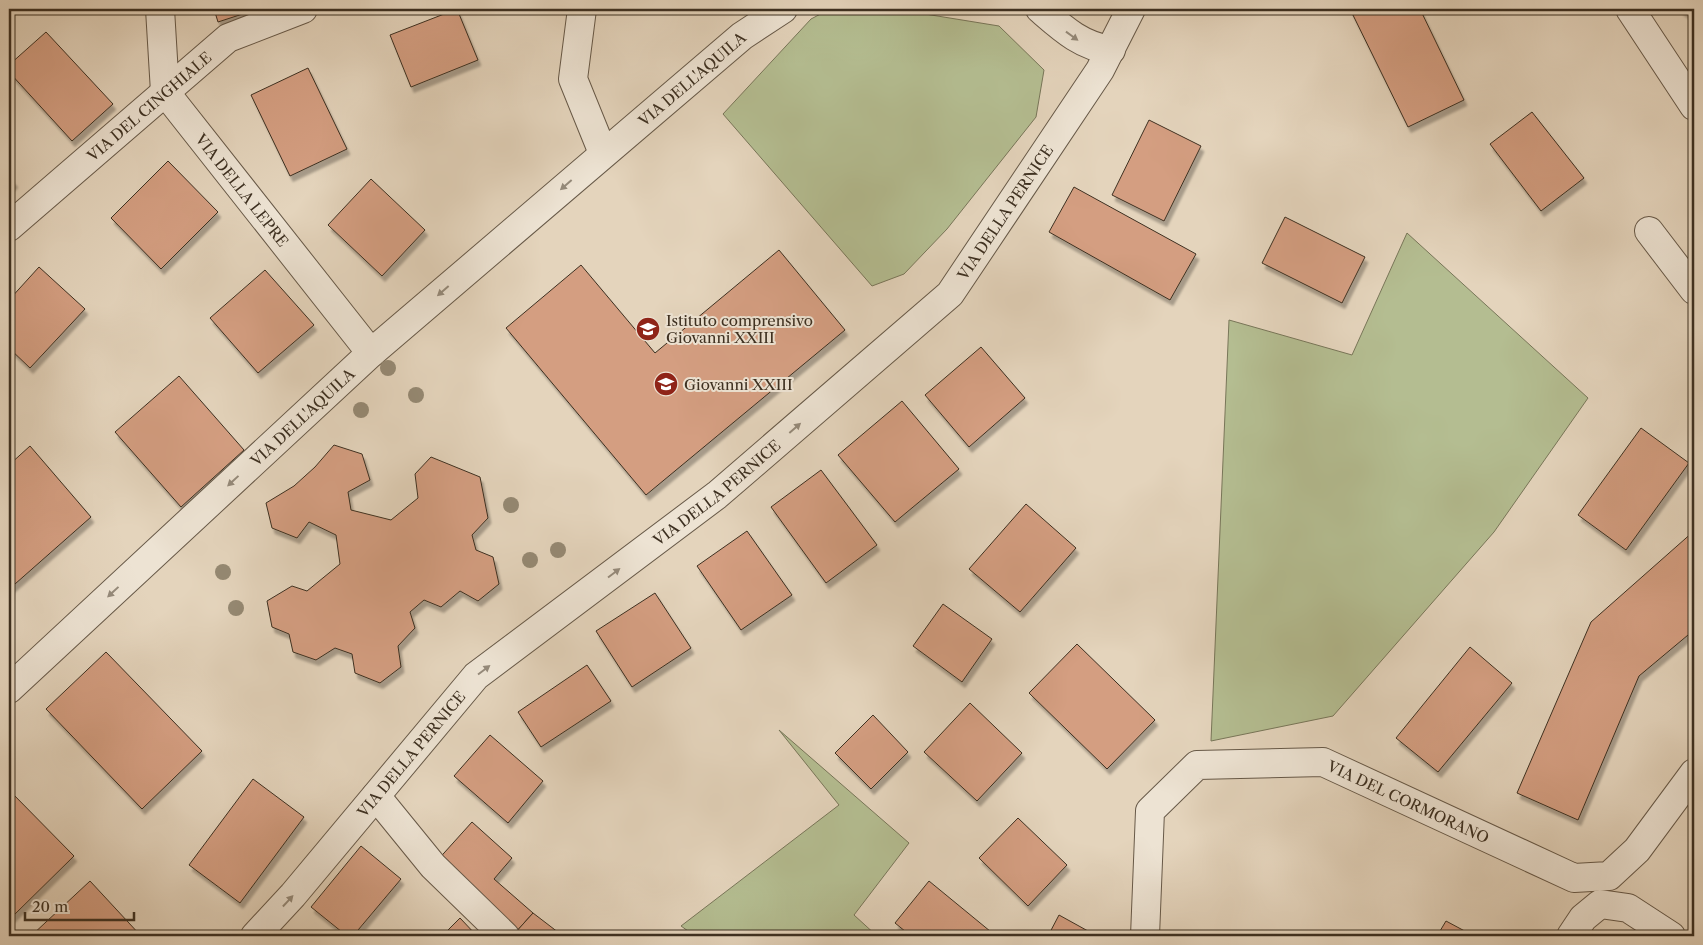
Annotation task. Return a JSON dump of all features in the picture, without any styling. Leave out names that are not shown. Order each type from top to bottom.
[{"type":"street","points":[[160,9],[165,92]]},
{"type":"street","name":"VIA DEL CINGHIALE","points":[[9,227],[228,38],[303,9]]},
{"type":"street","points":[[582,9],[573,79],[604,153]]},
{"type":"street","points":[[728,48],[750,9]]},
{"type":"street","name":"VIA DELL'AQUILA","points":[[9,689],[371,353],[728,48],[783,9]]},
{"type":"street","points":[[1040,9],[1080,42],[1096,48],[1110,50]]},
{"type":"street","name":"VIA DELLA PERNICE","points":[[255,936],[294,895],[476,676],[717,495],[950,294],[1100,70],[1131,9]]},
{"type":"street","points":[[1630,9],[1694,106]]},
{"type":"street","name":"VIA DELLA LEPRE","points":[[165,92],[371,353]]},
{"type":"street","points":[[1649,231],[1694,290]]},
{"type":"street","name":"VIA DEL CORMORANO","points":[[1145,936],[1150,811],[1197,765],[1323,762],[1574,878],[1610,876],[1637,850],[1694,773]]},
{"type":"street","points":[[376,796],[433,866],[505,936]]},
{"type":"street","points":[[1571,936],[1583,918],[1600,904],[1628,908],[1671,936]]},
{"type":"green space","points":[[830,9],[909,9],[925,14],[999,26],[1044,70],[1036,117],[947,229],[904,274],[872,286],[723,114],[811,19]]},
{"type":"green space","points":[[1407,233],[1588,398],[1494,532],[1333,716],[1211,741],[1229,320],[1352,355]]},
{"type":"green space","points":[[779,730],[909,843],[854,915],[877,936],[695,936],[681,926],[839,805]]},
{"type":"building","points":[[214,9],[258,9],[218,22]]},
{"type":"building","points":[[457,9],[478,60],[411,87],[390,35]]},
{"type":"building","points":[[1350,9],[1420,9],[1464,100],[1408,127]]},
{"type":"building","points":[[1680,9],[1694,9],[1694,19]]},
{"type":"building","points":[[46,32],[113,104],[72,141],[9,72],[9,65]]},
{"type":"building","points":[[308,68],[347,149],[290,176],[251,95]]},
{"type":"building","points":[[1532,112],[1584,178],[1541,211],[1490,144]]},
{"type":"building","points":[[1149,120],[1201,146],[1164,221],[1112,195]]},
{"type":"building","points":[[168,161],[218,212],[161,269],[111,218]]},
{"type":"building","points":[[9,176],[15,182],[9,188]]},
{"type":"building","points":[[371,179],[425,230],[382,276],[328,225]]},
{"type":"building","points":[[1074,187],[1196,254],[1170,300],[1049,232]]},
{"type":"building","points":[[1285,217],[1365,257],[1342,303],[1262,263]]},
{"type":"building","name":"Giovanni XXIII","points":[[779,250],[845,330],[646,495],[506,328],[581,265],[655,353]]},
{"type":"building","points":[[39,267],[85,309],[30,368],[9,348],[9,300]]},
{"type":"building","points":[[265,270],[314,325],[258,373],[210,318]]},
{"type":"building","points":[[981,347],[1025,398],[969,447],[925,395]]},
{"type":"building","points":[[179,376],[244,450],[181,507],[115,432]]},
{"type":"building","points":[[902,401],[959,469],[895,522],[838,455]]},
{"type":"building","points":[[1641,428],[1689,463],[1626,550],[1578,515]]},
{"type":"building","points":[[334,445],[362,454],[370,480],[348,492],[351,510],[391,520],[418,498],[415,474],[431,457],[480,477],[488,518],[472,535],[476,550],[493,557],[499,584],[478,601],[460,591],[441,607],[424,600],[410,612],[415,628],[398,646],[401,667],[380,683],[355,673],[352,654],[335,648],[316,660],[293,652],[289,634],[272,627],[267,601],[292,586],[307,591],[340,564],[336,535],[309,522],[297,538],[272,528],[266,503],[294,486],[315,467]]},
{"type":"building","points":[[30,446],[91,517],[15,584],[9,576],[9,465]]},
{"type":"building","points":[[821,470],[877,545],[826,583],[771,507]]},
{"type":"building","points":[[1026,504],[1076,548],[1020,612],[969,569]]},
{"type":"building","points":[[747,531],[792,595],[741,630],[697,566]]},
{"type":"building","points":[[1694,531],[1694,630],[1639,676],[1578,820],[1517,793],[1591,622]]},
{"type":"building","points":[[9,577],[15,584],[9,589]]},
{"type":"building","points":[[655,593],[691,648],[632,687],[596,631]]},
{"type":"building","points":[[943,604],[992,639],[962,682],[913,646]]},
{"type":"building","points":[[1077,644],[1155,720],[1107,769],[1029,693]]},
{"type":"building","points":[[1470,647],[1512,683],[1438,772],[1396,738]]},
{"type":"building","points":[[106,652],[202,751],[142,809],[46,709]]},
{"type":"building","points":[[587,665],[611,701],[541,747],[518,712]]},
{"type":"building","points":[[970,703],[1022,753],[977,801],[924,752]]},
{"type":"building","points":[[873,715],[908,752],[871,789],[835,753]]},
{"type":"building","points":[[490,735],[543,781],[508,823],[454,776]]},
{"type":"building","points":[[253,779],[304,817],[240,903],[189,865]]},
{"type":"building","points":[[9,790],[74,856],[12,917],[9,913]]},
{"type":"building","points":[[1018,818],[1067,865],[1028,906],[979,858]]},
{"type":"building","points":[[472,822],[512,858],[494,879],[533,913],[515,933],[435,863]]},
{"type":"building","points":[[361,846],[401,879],[353,936],[347,936],[311,907]]},
{"type":"building","points":[[90,881],[141,936],[31,936]]},
{"type":"building","points":[[929,881],[996,936],[911,936],[895,923]]},
{"type":"building","points":[[533,913],[563,936],[519,936],[515,933]]},
{"type":"building","points":[[1059,915],[1097,936],[1048,936]]},
{"type":"building","points":[[460,918],[477,936],[442,936]]},
{"type":"building","points":[[1446,921],[1474,936],[1437,936]]},
{"type":"place","name":"Istituto comprensivo Giovanni XXIII","points":[[648,329]]},
{"type":"place","name":"Giovanni XXIII","points":[[666,384]]}]
